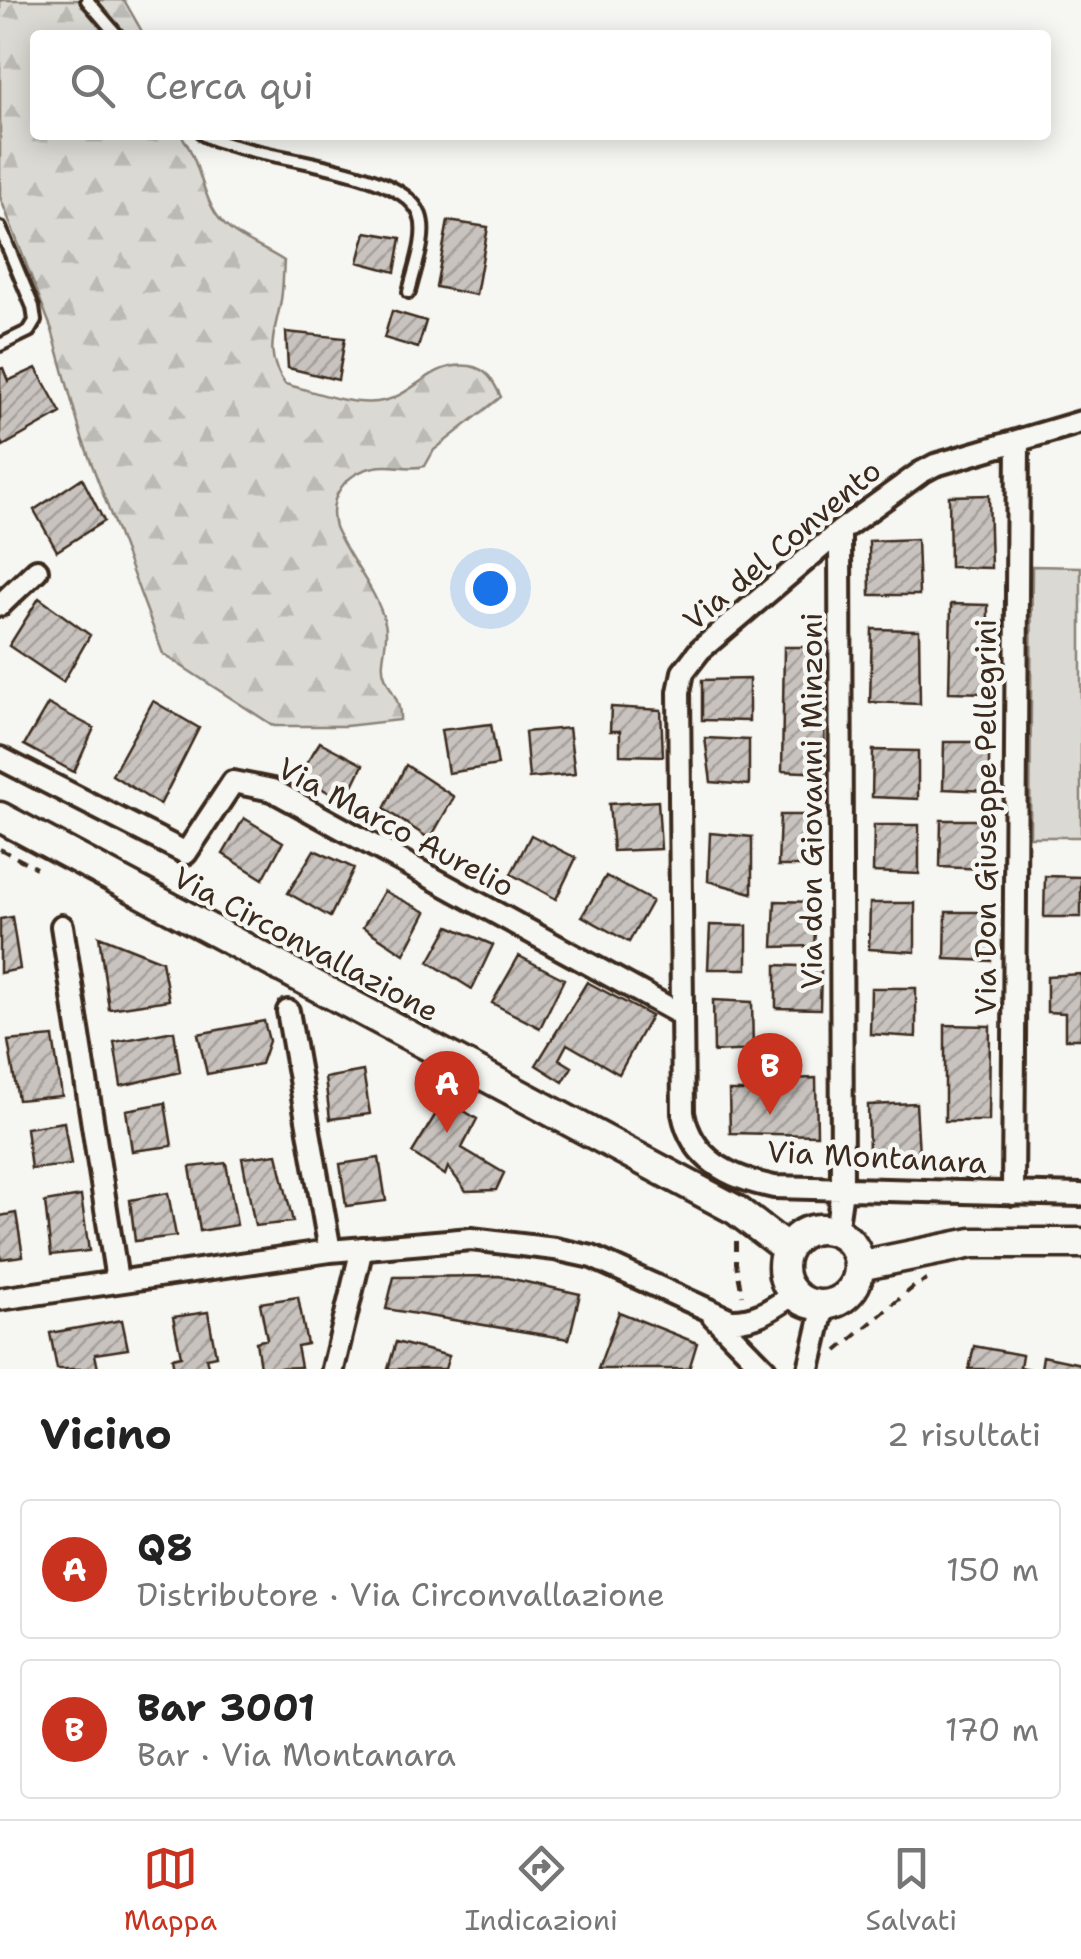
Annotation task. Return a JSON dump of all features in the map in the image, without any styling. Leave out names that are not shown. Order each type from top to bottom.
[{"type":"main road","name":"Via Circonvallazione","points":[[0,817],[736,1210],[788,1249]]},
{"type":"main road","points":[[808,1231],[836,1232],[850,1242],[859,1266],[855,1285],[824,1305],[808,1303],[794,1294],[784,1278],[788,1249],[808,1231]]},
{"type":"main road","points":[[859,1266],[972,1242],[1081,1243]]},
{"type":"street","name":"Via del Convento","points":[[682,1014],[679,692],[683,672],[700,650],[840,532],[920,473],[1081,422]]},
{"type":"street","name":"Via Don Giuseppe Pellegrini","points":[[1013,1194],[1018,441]]},
{"type":"street","name":"Via don Giovanni Minzoni","points":[[836,1232],[842,1190],[840,532]]},
{"type":"street","points":[[0,605],[38,570]]},
{"type":"street","name":"Via Marco Aurelio","points":[[0,758],[186,853],[233,782],[272,790],[682,1014]]},
{"type":"street","points":[[62,926],[117,1280]]},
{"type":"street","points":[[288,1011],[330,1251]]},
{"type":"street","name":"Via Montanara","points":[[682,1014],[683,1112],[687,1133],[714,1165],[757,1184],[842,1190],[1081,1194]]},
{"type":"street","points":[[0,1299],[330,1251],[471,1240],[592,1257],[731,1320],[748,1320],[794,1294]]},
{"type":"street","points":[[333,1369],[362,1248]]},
{"type":"street","points":[[809,1369],[824,1305]]},
{"type":"street","points":[[708,1311],[764,1369]]},
{"type":"lane","points":[[87,0],[113,30]]},
{"type":"lane","points":[[216,140],[358,174],[394,188],[412,202],[420,215],[422,231],[410,292]]},
{"type":"lane","points":[[0,228],[33,307],[35,321],[28,331],[0,345]]},
{"type":"path","points":[[0,849],[35,868]]},
{"type":"path","points":[[737,1240],[736,1262],[744,1299]]},
{"type":"path","points":[[831,1356],[916,1284],[930,1279]]},
{"type":"green space","points":[[0,0],[124,0],[141,30],[30,30],[30,140],[184,140],[222,222],[284,261],[272,352],[285,384],[342,399],[377,402],[402,394],[433,374],[456,366],[470,366],[490,377],[501,397],[434,450],[425,466],[364,470],[347,481],[336,496],[335,527],[385,623],[383,671],[398,702],[400,720],[346,726],[274,726],[163,654],[82,438],[52,330],[0,197]]},
{"type":"green space","points":[[1032,566],[1081,567],[1081,837],[1030,837]]},
{"type":"building","points":[[448,221],[488,227],[476,295],[436,287]]},
{"type":"building","points":[[366,232],[401,238],[395,272],[358,262]]},
{"type":"building","points":[[392,311],[426,321],[418,348],[384,338]]},
{"type":"building","points":[[286,332],[345,338],[338,380],[288,368]]},
{"type":"building","points":[[3,368],[8,381],[36,368],[61,413],[3,446],[0,369]]},
{"type":"building","points":[[82,478],[104,521],[57,551],[34,510]]},
{"type":"building","points":[[989,495],[991,568],[950,567],[949,496]]},
{"type":"building","points":[[917,539],[919,595],[870,595],[869,541]]},
{"type":"building","points":[[39,598],[90,635],[63,682],[9,646]]},
{"type":"building","points":[[951,604],[988,605],[987,693],[949,692]]},
{"type":"building","points":[[872,629],[919,630],[920,704],[870,702]]},
{"type":"building","points":[[784,647],[823,647],[825,773],[782,771]]},
{"type":"building","points":[[749,679],[749,721],[702,720],[702,680]]},
{"type":"building","points":[[153,701],[199,728],[160,805],[112,775]]},
{"type":"building","points":[[48,704],[94,728],[74,772],[24,745]]},
{"type":"building","points":[[611,707],[661,710],[663,756],[620,755],[620,731],[610,731]]},
{"type":"building","points":[[491,724],[498,765],[448,773],[441,730]]},
{"type":"building","points":[[569,728],[575,774],[529,778],[525,732]]},
{"type":"building","points":[[705,738],[749,740],[749,785],[711,782]]},
{"type":"building","points":[[320,742],[363,765],[345,802],[299,775]]},
{"type":"building","points":[[944,742],[989,742],[989,791],[943,789]]},
{"type":"building","points":[[873,750],[918,751],[918,799],[872,797]]},
{"type":"building","points":[[406,765],[454,797],[430,839],[384,809]]},
{"type":"building","points":[[658,801],[661,849],[613,851],[609,804]]},
{"type":"building","points":[[780,815],[819,815],[819,848],[805,848],[805,866],[778,866]]},
{"type":"building","points":[[244,818],[283,842],[263,879],[223,854]]},
{"type":"building","points":[[941,820],[986,820],[986,869],[940,867]]},
{"type":"building","points":[[874,825],[919,825],[919,874],[873,872]]},
{"type":"building","points":[[710,833],[752,837],[752,893],[708,881]]},
{"type":"building","points":[[531,835],[576,858],[556,899],[511,874]]},
{"type":"building","points":[[314,850],[354,868],[330,917],[288,893]]},
{"type":"building","points":[[606,876],[652,901],[629,942],[582,916]]},
{"type":"building","points":[[1045,876],[1081,877],[1081,917],[1044,917]]},
{"type":"building","points":[[384,891],[426,912],[404,954],[363,927]]},
{"type":"building","points":[[775,901],[817,902],[814,946],[773,947]]},
{"type":"building","points":[[870,903],[915,903],[915,952],[869,949]]},
{"type":"building","points":[[946,912],[991,912],[991,961],[945,959]]},
{"type":"building","points":[[12,917],[20,969],[0,973],[0,919]]},
{"type":"building","points":[[710,925],[747,926],[747,969],[708,969]]},
{"type":"building","points":[[449,926],[493,945],[472,989],[429,962]]},
{"type":"building","points":[[99,936],[162,961],[169,1000],[109,1009]]},
{"type":"building","points":[[519,956],[564,979],[540,1028],[492,1003]]},
{"type":"building","points":[[776,965],[821,967],[820,1009],[776,1008]]},
{"type":"building","points":[[1081,974],[1081,1039],[1065,1039],[1065,1013],[1047,1012],[1047,976]]},
{"type":"building","points":[[587,982],[651,1016],[619,1074],[567,1044],[559,1059],[572,1067],[563,1082],[536,1065]]},
{"type":"building","points":[[871,988],[916,988],[916,1037],[870,1034]]},
{"type":"building","points":[[713,1000],[752,1002],[753,1050],[714,1052]]},
{"type":"building","points":[[264,1021],[269,1041],[261,1064],[207,1074],[198,1034]]},
{"type":"building","points":[[945,1025],[990,1026],[989,1121],[945,1121]]},
{"type":"building","points":[[174,1031],[180,1072],[121,1086],[114,1042]]},
{"type":"building","points":[[53,1037],[62,1096],[18,1100],[8,1041]]},
{"type":"building","points":[[363,1071],[370,1114],[330,1119],[325,1078]]},
{"type":"building","points":[[816,1078],[817,1135],[730,1133],[729,1091],[783,1091],[783,1079]]},
{"type":"building","points":[[445,1099],[477,1119],[462,1148],[504,1173],[496,1190],[466,1191],[448,1167],[445,1175],[412,1153]]},
{"type":"building","points":[[165,1103],[172,1146],[132,1151],[126,1110]]},
{"type":"building","points":[[916,1103],[919,1154],[869,1156],[868,1105]]},
{"type":"building","points":[[64,1122],[71,1165],[31,1169],[26,1128]]},
{"type":"building","points":[[277,1154],[293,1222],[255,1226],[242,1158]]},
{"type":"building","points":[[379,1158],[386,1201],[346,1206],[340,1164]]},
{"type":"building","points":[[226,1163],[237,1225],[200,1231],[190,1167]]},
{"type":"building","points":[[168,1193],[176,1236],[135,1241],[130,1200]]},
{"type":"building","points":[[81,1196],[89,1251],[51,1255],[45,1202]]},
{"type":"building","points":[[16,1213],[23,1256],[0,1259],[0,1216]]},
{"type":"building","points":[[499,1276],[580,1294],[569,1339],[386,1309],[394,1277]]},
{"type":"building","points":[[298,1297],[307,1344],[297,1346],[301,1367],[252,1369],[260,1367],[256,1342],[267,1339],[260,1303]]},
{"type":"building","points":[[208,1312],[216,1356],[206,1358],[209,1369],[174,1369],[172,1358],[181,1356],[173,1317]]},
{"type":"building","points":[[619,1312],[697,1343],[689,1369],[598,1369]]},
{"type":"building","points":[[122,1320],[128,1349],[95,1354],[98,1369],[57,1369],[50,1333]]},
{"type":"building","points":[[396,1342],[449,1356],[445,1369],[388,1369]]},
{"type":"building","points":[[974,1346],[1022,1355],[1020,1367],[1030,1369],[969,1369]]},
{"type":"building","points":[[1043,1356],[1081,1364],[1081,1369],[1041,1369]]},
{"type":"place","name":"Bar 3001","points":[[770,1115]]},
{"type":"place","name":"Q8","points":[[447,1133]]}]
